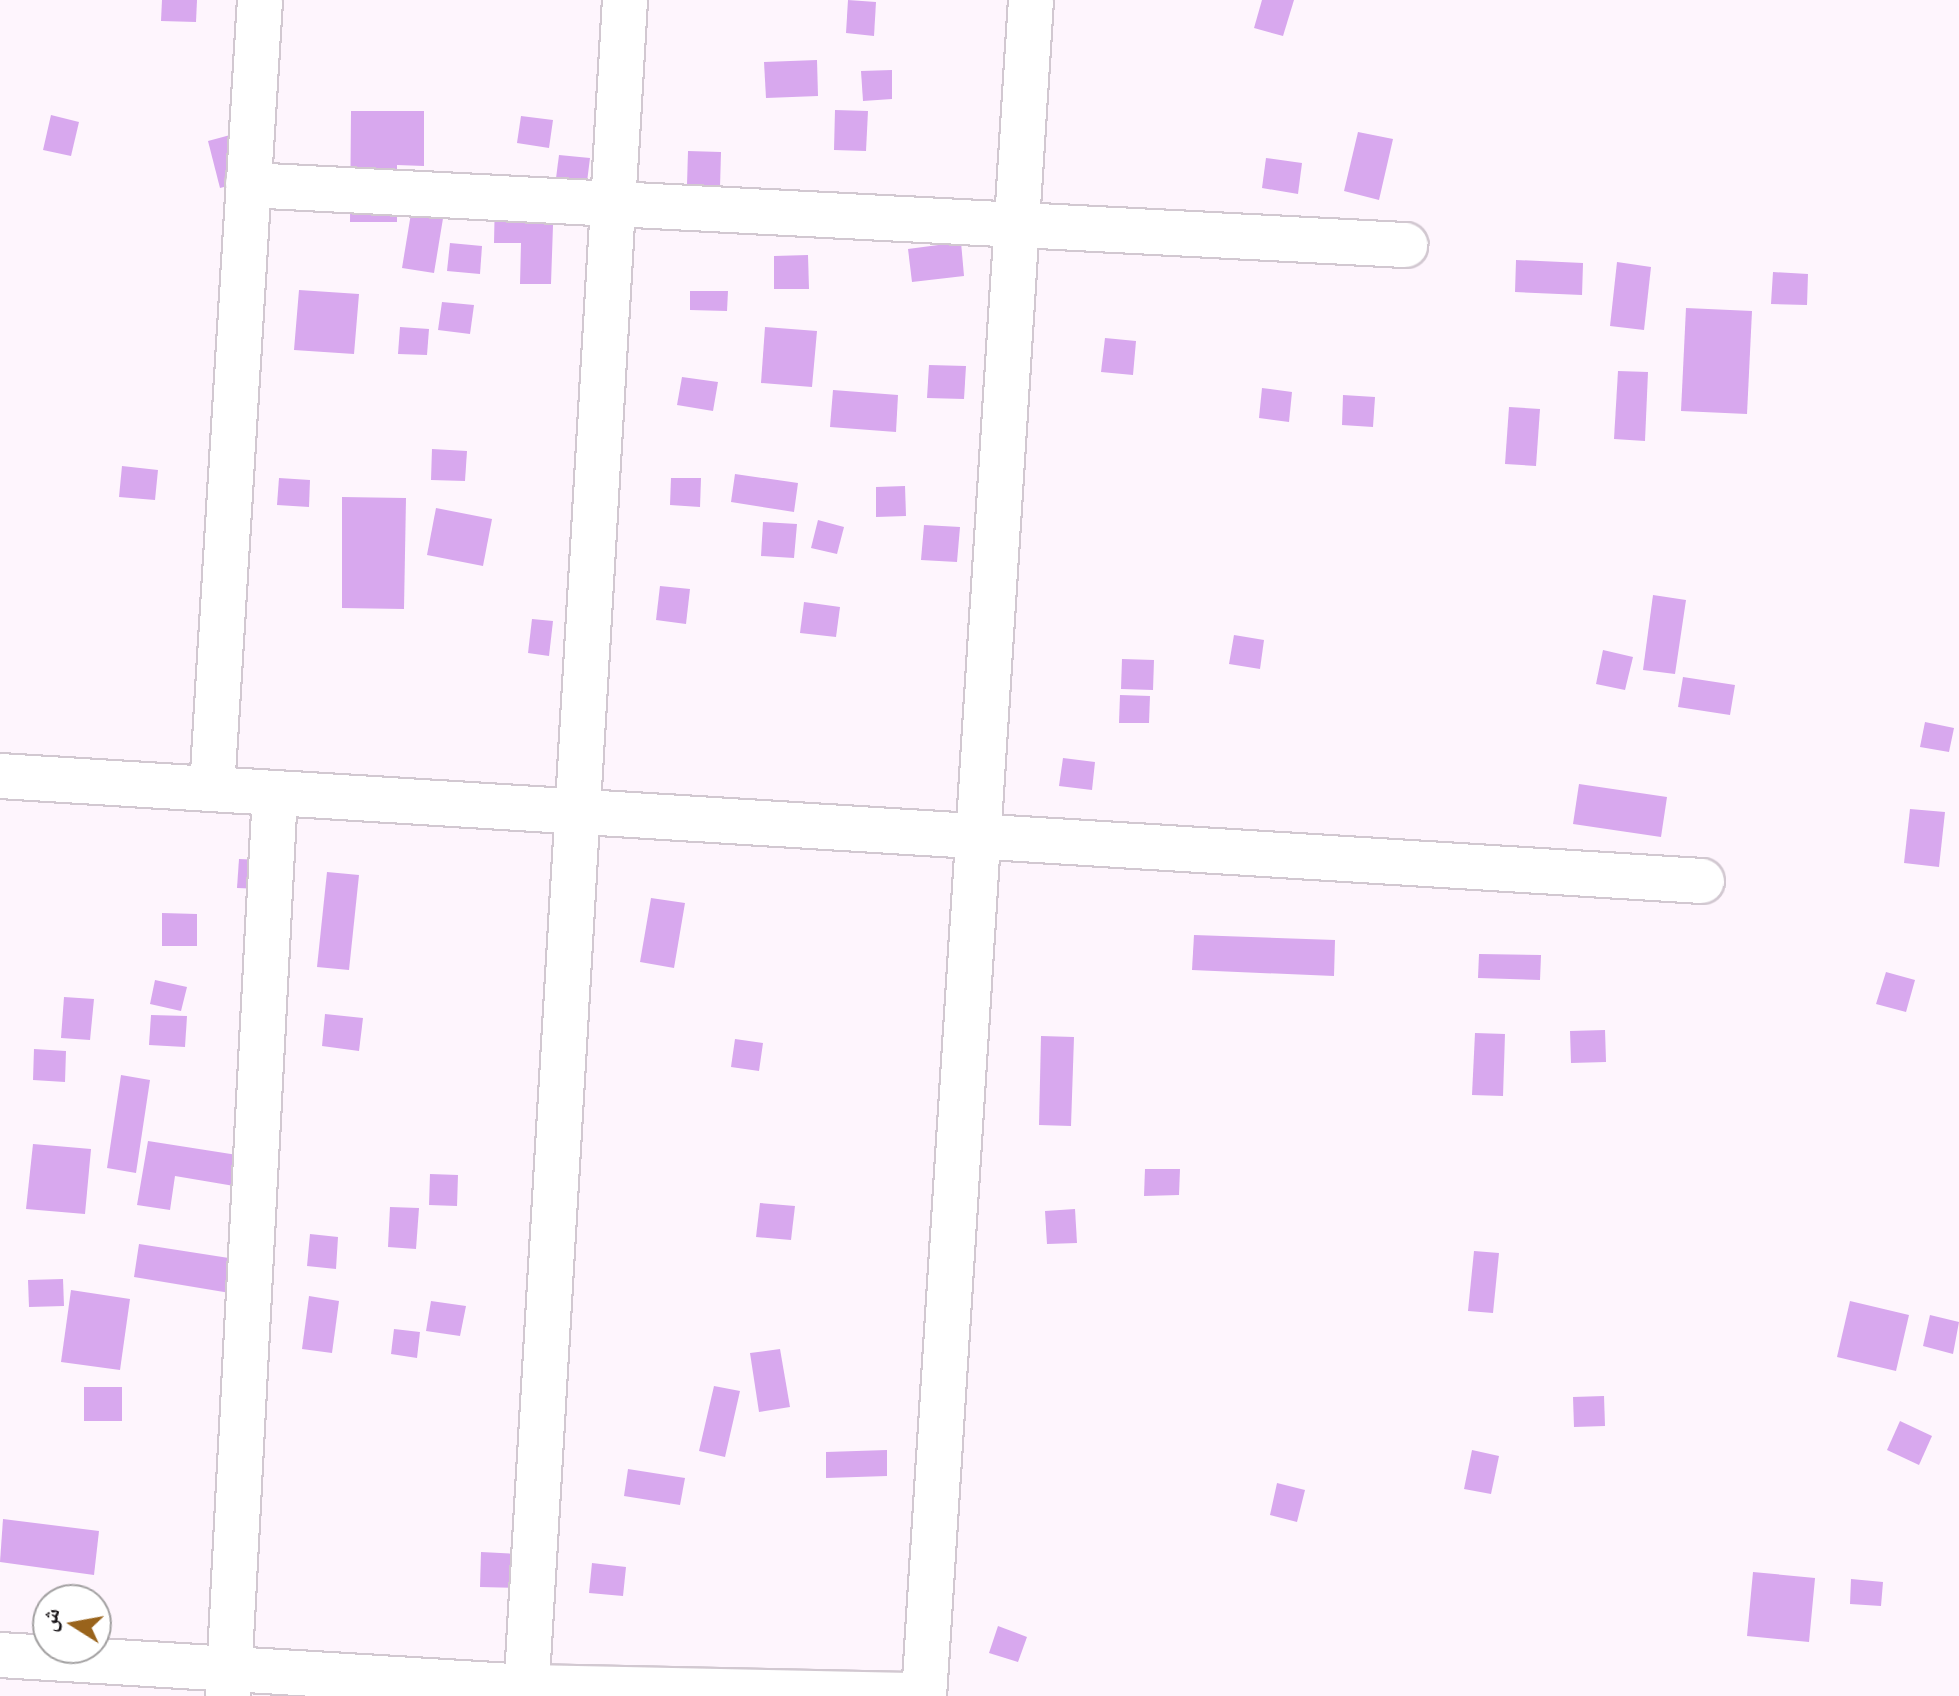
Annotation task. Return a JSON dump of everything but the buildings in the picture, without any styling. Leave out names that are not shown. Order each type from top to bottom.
[{"type":"street","points":[[212,789],[260,0]]},
{"type":"street","points":[[526,1691],[625,0]]},
{"type":"street","points":[[0,1655],[229,1682],[526,1691],[924,1696],[1031,0]]},
{"type":"street","points":[[248,185],[1405,245]]},
{"type":"street","points":[[0,776],[1702,881]]},
{"type":"street","points":[[229,1682],[275,793]]}]
